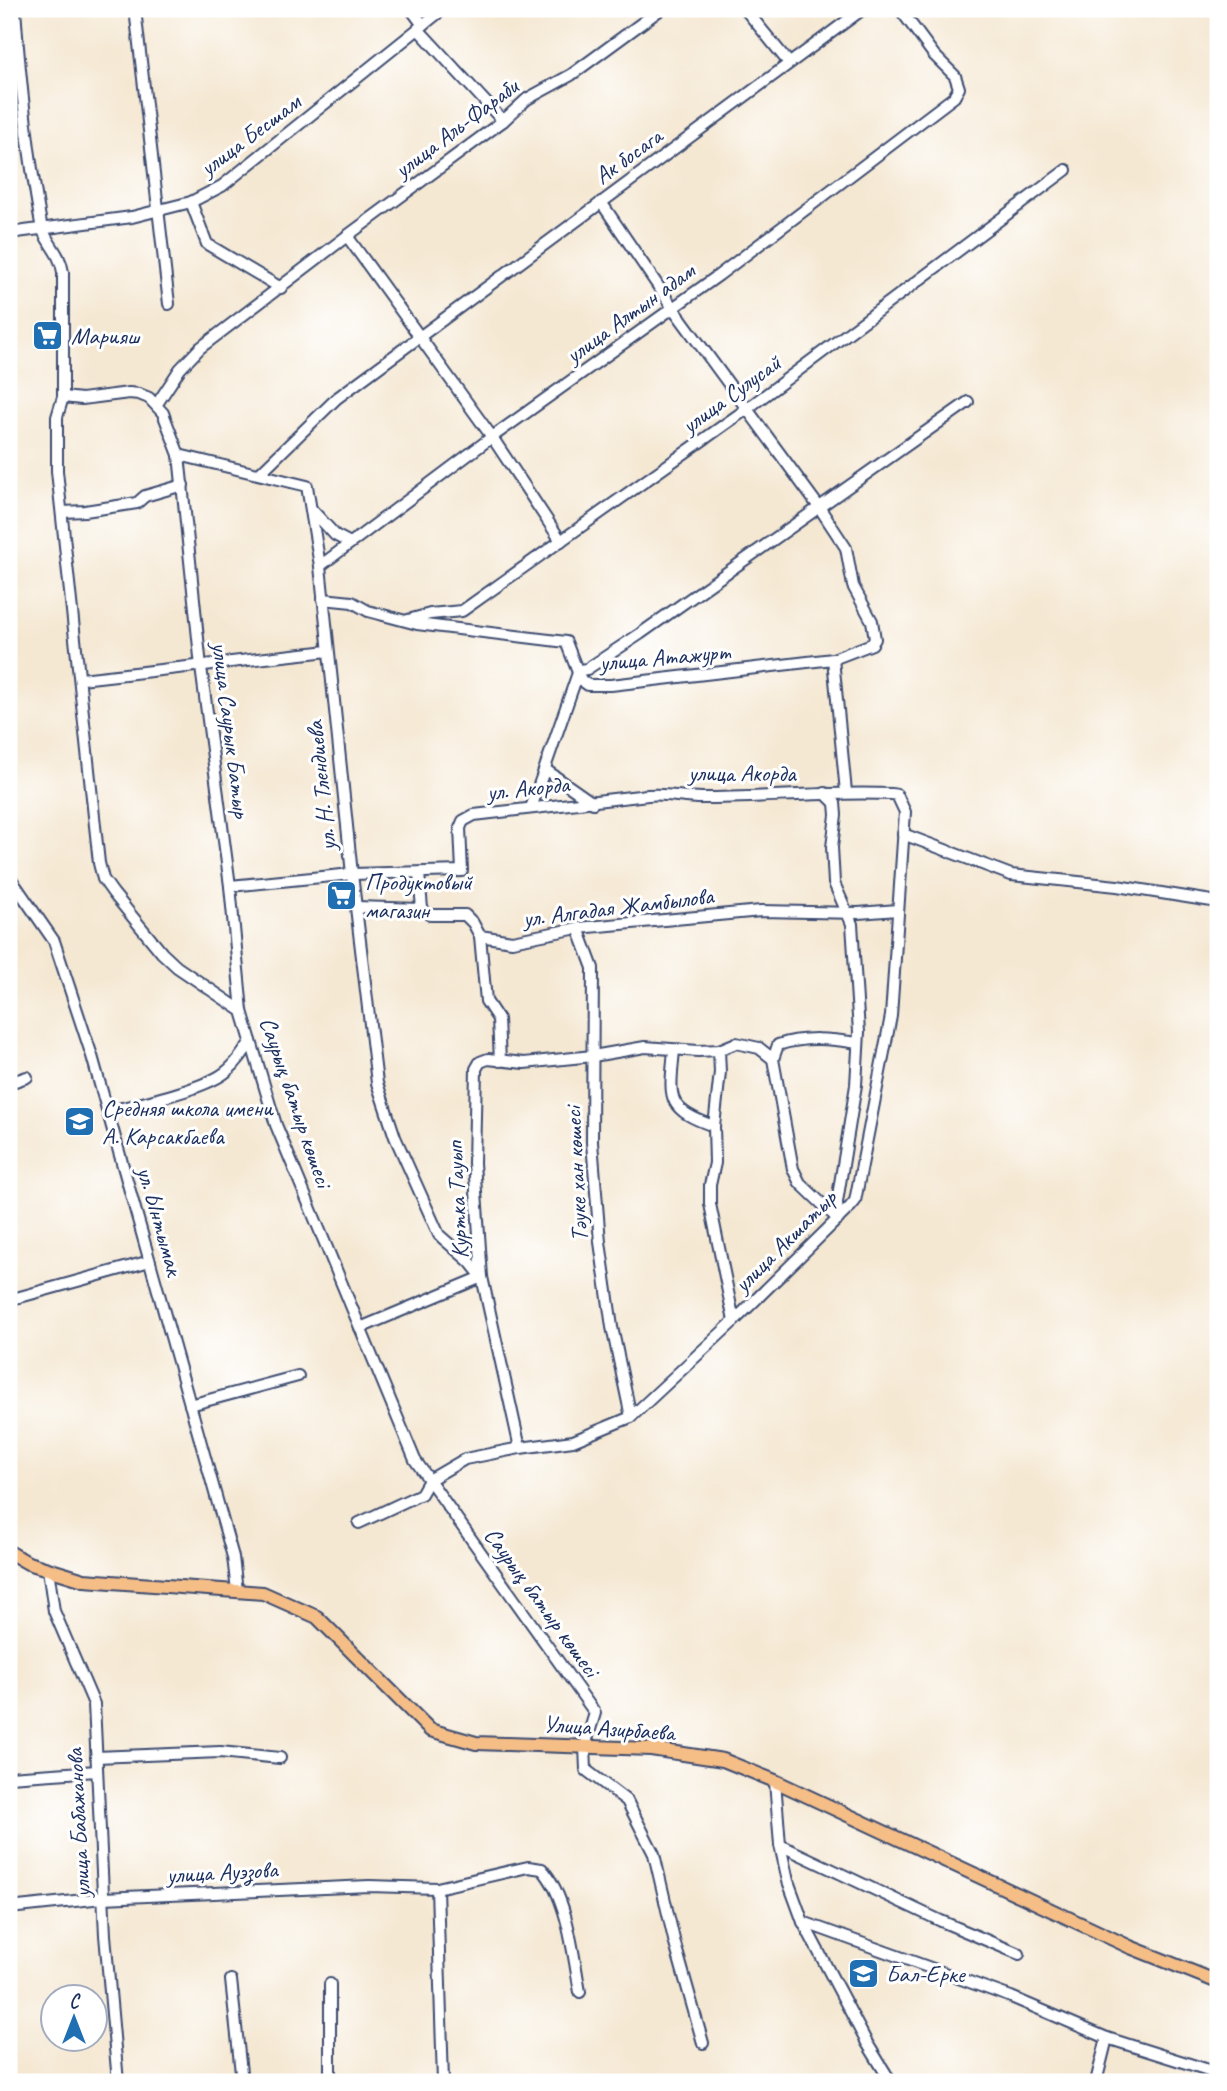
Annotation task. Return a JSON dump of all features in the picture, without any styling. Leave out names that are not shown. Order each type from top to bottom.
[{"type":"main road","name":"Улица Азирбаева","points":[[9,1552],[29,1563],[84,1580],[263,1593],[317,1617],[430,1730],[476,1743],[651,1749],[723,1760],[775,1781],[1130,1948],[1218,1982]]},
{"type":"street","name":"Саурық батыр көшесі","points":[[15,9],[19,67],[42,228],[62,261],[63,397],[57,417],[57,471],[99,863],[103,879],[162,953],[177,967],[242,1011],[276,1125],[415,1461],[595,1713],[585,1746]]},
{"type":"street","points":[[135,9],[169,304]]},
{"type":"street","points":[[411,9],[421,27],[503,121]]},
{"type":"street","name":"улица Бесшам","points":[[9,233],[132,217],[191,202],[222,186],[443,9]]},
{"type":"street","name":"улица Аль-Фараби","points":[[157,404],[180,369],[200,348],[503,121],[527,99],[571,75],[661,9]]},
{"type":"street","points":[[745,9],[789,63]]},
{"type":"street","name":"Ак босага","points":[[259,474],[337,398],[863,9]]},
{"type":"street","name":"улица Алтын адам","points":[[320,566],[492,437],[673,308],[954,97],[959,88],[955,76],[927,47],[900,9]]},
{"type":"street","name":"улица Сулусай","points":[[406,621],[430,614],[462,611],[748,408],[1066,170]]},
{"type":"street","points":[[191,202],[207,244],[281,288]]},
{"type":"street","points":[[601,202],[673,308],[819,506]]},
{"type":"street","points":[[347,236],[492,437],[561,541]]},
{"type":"street","points":[[63,397],[82,400],[139,394],[157,404]]},
{"type":"street","points":[[531,808],[579,670],[587,669],[640,634],[968,402]]},
{"type":"street","name":"улица Саурык Батыр","points":[[157,404],[179,455],[201,667],[230,886],[242,1011]]},
{"type":"street","points":[[179,455],[259,474]]},
{"type":"street","name":"ул. Н. Тлендиева","points":[[259,474],[307,486],[320,566],[377,1083],[395,1137],[439,1234],[470,1262],[482,1277]]},
{"type":"street","points":[[62,512],[136,503],[145,496],[183,485]]},
{"type":"street","name":"улица Атажурт","points":[[323,599],[352,602],[368,611],[406,621],[566,642],[581,680],[588,685],[611,685],[833,659],[872,644],[875,639],[872,621],[853,586],[846,548],[819,506]]},
{"type":"street","points":[[311,508],[335,535],[350,542]]},
{"type":"street","points":[[81,679],[328,651]]},
{"type":"street","points":[[833,659],[846,792]]},
{"type":"street","points":[[546,770],[593,803]]},
{"type":"street","name":"улица Акорда","points":[[593,803],[660,794],[701,798],[846,792],[892,794]]},
{"type":"street","points":[[825,793],[835,803],[832,848],[834,883],[852,924],[858,1043],[856,1085],[838,1202],[838,1220]]},
{"type":"street","name":"улица Акшатыр","points":[[359,1523],[421,1494],[429,1480],[465,1459],[573,1441],[631,1417],[734,1321],[855,1201],[891,1016],[905,812],[897,795],[892,794]]},
{"type":"street","name":"ул. Акорда","points":[[230,886],[352,874],[462,872],[460,828],[463,821],[474,815],[593,803]]},
{"type":"street","points":[[903,834],[1012,875],[1117,886],[1218,902]]},
{"type":"street","points":[[419,873],[422,909]]},
{"type":"street","name":"ул. Ынтымак","points":[[9,876],[54,941],[92,1056],[233,1557],[237,1591]]},
{"type":"street","points":[[356,907],[422,909],[430,915],[465,915],[480,936],[486,1001],[498,1019],[500,1061],[524,1063],[593,1056],[645,1047],[719,1050],[736,1043],[760,1048],[773,1059]]},
{"type":"street","name":"ул. Алгадая Жамбылова","points":[[480,936],[512,941],[578,928],[761,911],[848,913],[898,910]]},
{"type":"street","name":"Тәуке хан көшесі","points":[[578,928],[593,968],[592,1142],[600,1242],[612,1327],[631,1417]]},
{"type":"street","points":[[838,1220],[805,1189],[793,1169],[773,1059],[778,1045],[794,1040],[829,1039],[858,1043]]},
{"type":"street","points":[[108,1112],[209,1082],[227,1072],[251,1041]]},
{"type":"street","points":[[674,1050],[671,1098],[679,1110],[714,1126]]},
{"type":"street","points":[[719,1050],[720,1072],[714,1126],[715,1163],[710,1185],[710,1205],[734,1321]]},
{"type":"street","name":"Куртка Тауып","points":[[500,1061],[488,1059],[480,1062],[476,1069],[474,1163],[482,1277],[520,1448]]},
{"type":"street","points":[[9,1083],[27,1077]]},
{"type":"street","points":[[9,1300],[150,1261]]},
{"type":"street","points":[[360,1328],[482,1277]]},
{"type":"street","points":[[190,1405],[298,1376]]},
{"type":"street","name":"улица Бабажанова","points":[[48,1569],[54,1611],[94,1704],[103,1898],[118,2082]]},
{"type":"street","points":[[585,1746],[586,1770],[627,1801],[654,1854],[675,1944],[703,2043]]},
{"type":"street","points":[[96,1757],[220,1752],[280,1758]]},
{"type":"street","points":[[9,1777],[97,1771]]},
{"type":"street","points":[[775,1781],[780,1845],[788,1881],[803,1922],[867,2043],[891,2082]]},
{"type":"street","points":[[780,1845],[941,1921],[1019,1954]]},
{"type":"street","name":"улица Ауэзова","points":[[9,1908],[103,1898],[369,1886],[437,1888],[528,1867],[542,1869],[552,1881],[567,1923],[580,1992]]},
{"type":"street","points":[[437,1888],[443,2082]]},
{"type":"street","points":[[803,1922],[1011,1997],[1107,2038],[1218,2070],[1218,2056]]},
{"type":"street","points":[[231,1980],[242,2082]]},
{"type":"street","points":[[330,1984],[330,2082]]},
{"type":"street","points":[[1097,2082],[1107,2038]]},
{"type":"place","name":"Марияш","points":[[48,336]]},
{"type":"place","name":"Продуктовый магазин","points":[[342,896]]},
{"type":"place","name":"Средняя школа имени А. Карсакбаева","points":[[79,1122]]},
{"type":"place","name":"Бал-Ерке","points":[[863,1974]]}]
